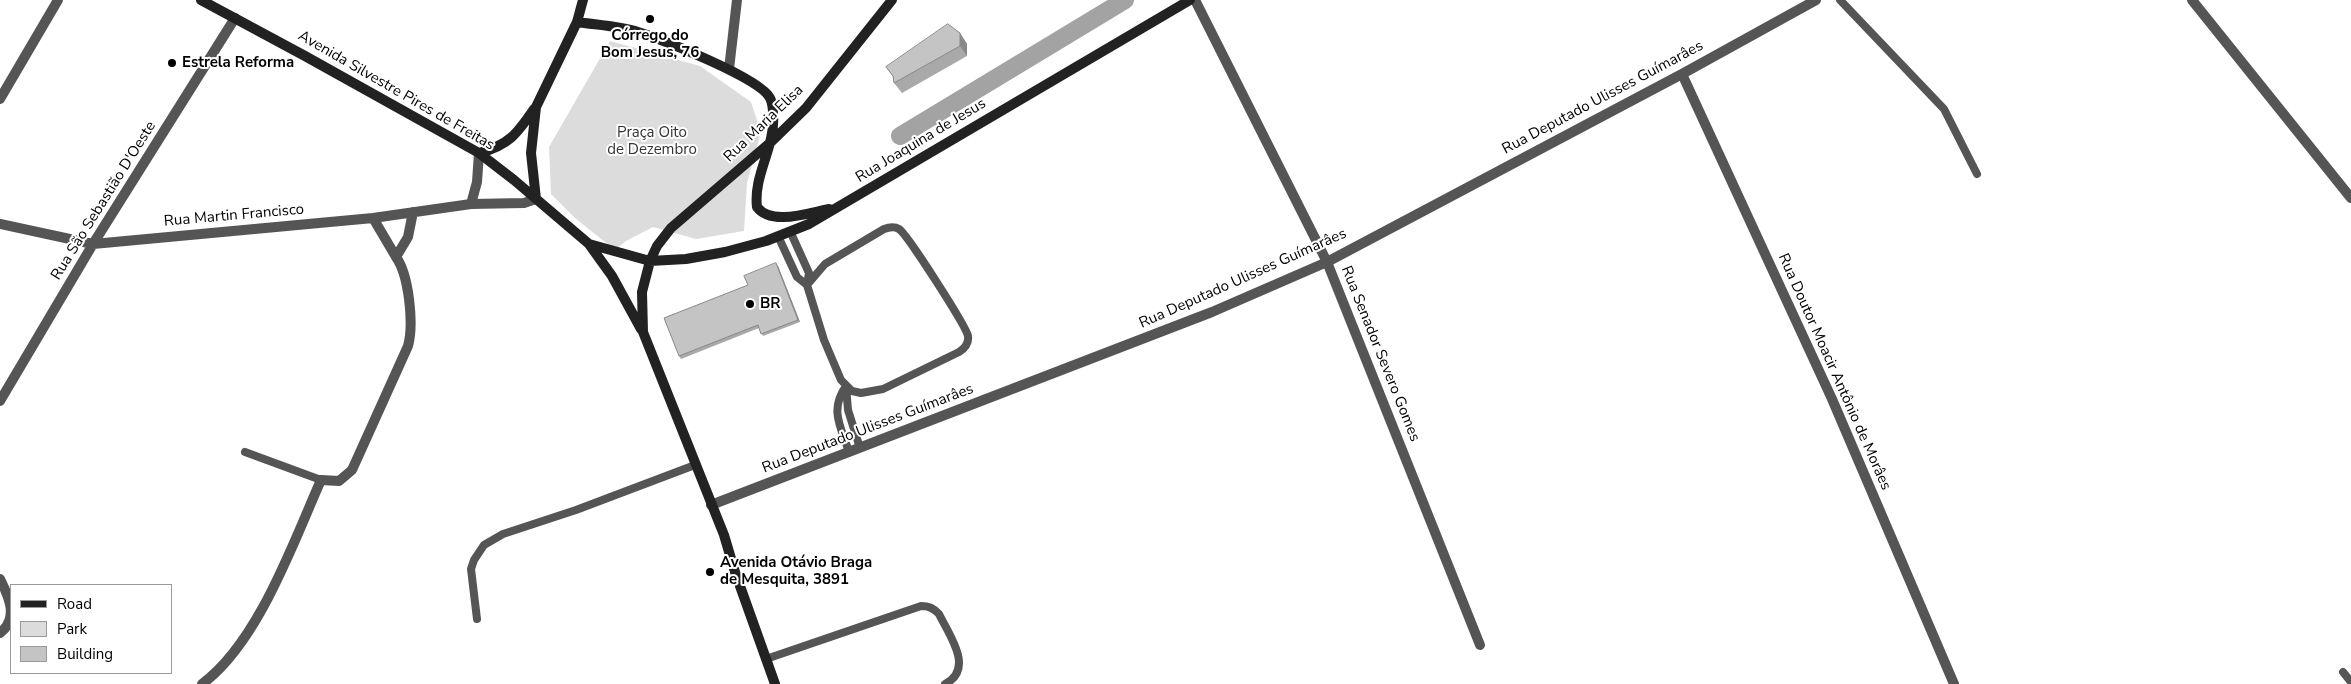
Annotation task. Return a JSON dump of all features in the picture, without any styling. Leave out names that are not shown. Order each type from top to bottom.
[{"type":"main road","name":"Avenida Silvestre Pires de Freitas","points":[[200,0],[479,153],[589,244],[612,276],[643,332]]},
{"type":"main road","points":[[479,153],[504,145],[514,136],[536,106],[577,22],[583,0]]},
{"type":"main road","name":"Rua Maria Elisa","points":[[643,332],[642,292],[650,261],[657,246],[672,228],[771,142],[806,108],[892,0]]},
{"type":"main road","name":"Rua Joaquina de Jesus","points":[[650,261],[686,259],[726,252],[778,236],[838,208],[1190,0]]},
{"type":"main road","points":[[577,22],[637,32],[747,78],[770,98],[774,126],[755,196],[756,207],[767,216],[778,217],[838,208]]},
{"type":"main road","points":[[536,106],[531,153],[536,199]]},
{"type":"main road","name":"Avenida Silvestre Pires de Freitas","points":[[589,244],[650,261]]},
{"type":"main road","points":[[643,332],[724,535],[735,572],[775,684]]},
{"type":"street","points":[[0,99],[58,0]]},
{"type":"street","points":[[729,69],[737,0]]},
{"type":"street","name":"Rua Senador Severo Gomes","points":[[1196,0],[1327,262],[1480,645]]},
{"type":"street","name":"Rua Deputado Ulisses Guímarâes","points":[[711,505],[1212,312],[1327,262],[1682,74],[1816,0]]},
{"type":"street","points":[[2192,0],[2351,198]]},
{"type":"street","name":"Rua São Sebastião D'Oeste","points":[[0,401],[93,244],[235,18]]},
{"type":"street","name":"Rua Doutor Moacir Antônio de Morâes","points":[[1682,74],[1832,399],[1954,684]]},
{"type":"street","points":[[471,204],[477,182],[479,153]]},
{"type":"street","name":"Rua Martin Francisco","points":[[0,224],[93,244],[373,218],[471,204],[524,203],[536,199]]},
{"type":"street","points":[[396,256],[408,237],[413,212]]},
{"type":"street","points":[[202,684],[230,655],[259,618],[322,480],[339,481],[352,470],[408,346],[412,334],[412,320],[406,276],[373,218]]},
{"type":"street","points":[[0,579],[10,605]]},
{"type":"street","points":[[0,633],[10,621]]},
{"type":"lane","points":[[1840,0],[1944,109],[1977,174]]},
{"type":"lane","points":[[807,285],[825,264],[884,229],[898,228],[917,252],[968,334],[965,348],[960,352],[883,389],[861,393],[846,386]]},
{"type":"lane","points":[[790,231],[809,273],[807,285],[824,340],[837,372],[846,386],[854,450]]},
{"type":"lane","points":[[778,236],[797,277],[807,285]]},
{"type":"lane","points":[[846,386],[838,398],[836,408],[854,450]]},
{"type":"lane","points":[[245,452],[322,480]]},
{"type":"lane","points":[[477,620],[471,569],[474,560],[484,545],[503,534],[576,510],[695,465]]},
{"type":"lane","points":[[766,659],[921,606],[927,606],[934,608],[939,614],[960,659],[958,674],[953,680],[945,684]]},
{"type":"lane","points":[[2343,672],[2351,682]]},
{"type":"green space","name":"Praça Oito de Dezembro","points":[[610,41],[700,66],[751,102],[761,132],[747,183],[744,231],[696,239],[653,227],[626,241],[615,250],[575,218],[551,194],[549,147]]},
{"type":"building","points":[[948,24],[960,33],[960,46],[894,83],[893,76],[886,67]]},
{"type":"building","name":"BR","points":[[776,263],[798,320],[761,334],[758,325],[679,356],[664,318],[748,285],[744,276]]},
{"type":"waterway","points":[[900,136],[1125,0]]},
{"type":"place","name":"Córrego do Bom Jesus, 76","points":[[650,19]]},
{"type":"place","name":"Estrela Reforma","points":[[172,63]]},
{"type":"place","name":"BR","points":[[750,304]]},
{"type":"place","name":"Avenida Otávio Braga de Mesquita, 3891","points":[[710,572]]}]
